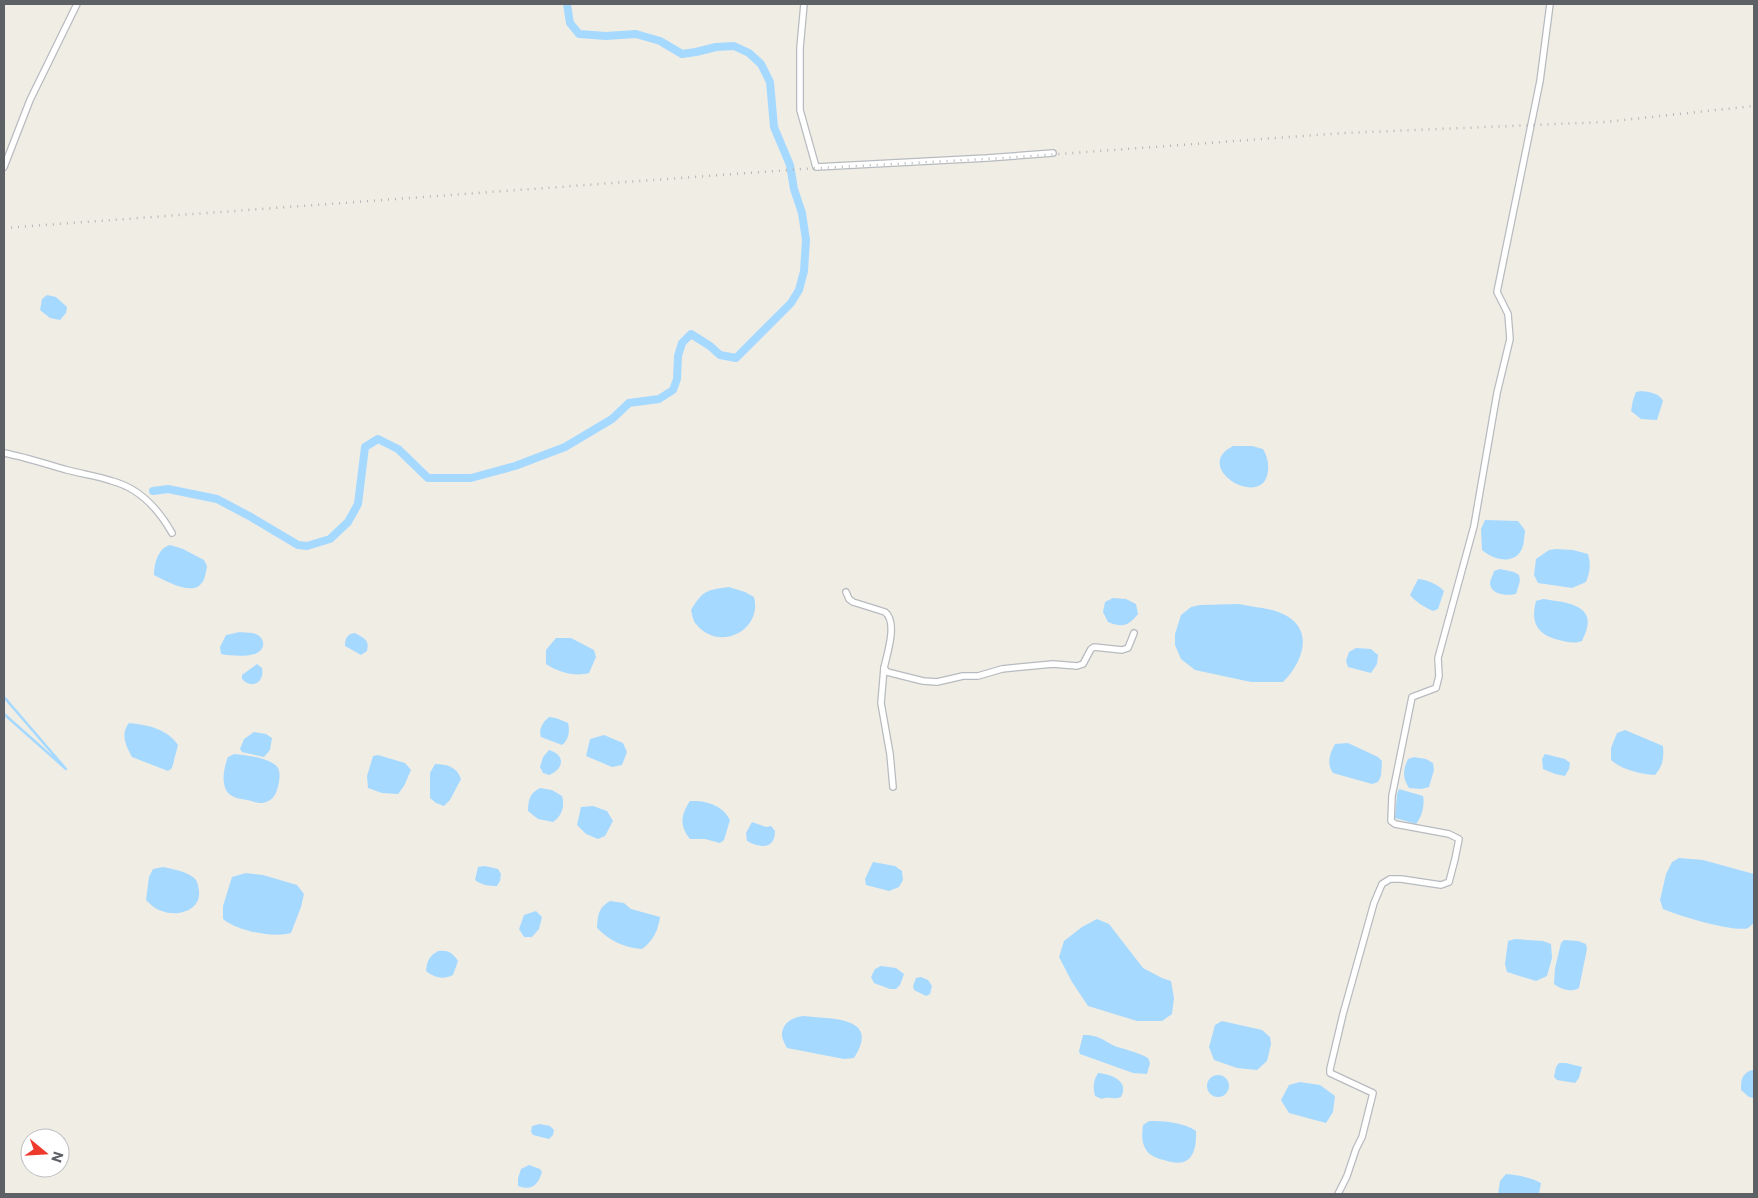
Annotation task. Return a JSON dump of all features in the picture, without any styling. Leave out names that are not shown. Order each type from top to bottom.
[{"type":"street","points":[[4,167],[30,100],[77,4]]},
{"type":"street","points":[[804,4],[800,48],[800,110],[816,167],[987,158],[1053,152]]},
{"type":"street","points":[[1338,1194],[1362,1137],[1373,1093],[1330,1073],[1330,1069],[1343,1014],[1374,903],[1382,884],[1390,880],[1401,879],[1442,885],[1449,882],[1456,859],[1459,839],[1449,834],[1394,824],[1391,821],[1392,796],[1412,697],[1436,688],[1439,676],[1438,658],[1481,494],[1497,393],[1510,338],[1508,314],[1497,292],[1535,107],[1550,4]]},
{"type":"street","points":[[4,453],[112,480],[128,486],[162,517],[172,533]]},
{"type":"street","points":[[846,592],[849,599],[853,602],[885,612],[889,615],[891,622],[881,702],[890,754],[893,787]]},
{"type":"street","points":[[884,668],[887,672],[923,681],[937,682],[1021,667],[1053,664],[1077,666],[1084,664],[1091,649],[1094,647],[1122,650],[1128,648],[1134,633]]},
{"type":"water","points":[[47,295],[56,297],[67,307],[66,313],[60,320],[50,318],[40,310],[42,299]]},
{"type":"water","points":[[1636,392],[1651,392],[1663,401],[1657,420],[1641,419],[1631,411]]},
{"type":"water","points":[[1233,446],[1252,446],[1263,449],[1268,465],[1264,482],[1255,487],[1244,486],[1233,482],[1224,474],[1220,465],[1222,455]]},
{"type":"water","points":[[1485,520],[1518,521],[1525,531],[1519,554],[1514,558],[1501,559],[1482,550],[1481,529]]},
{"type":"water","points":[[170,545],[183,549],[204,560],[207,566],[204,579],[196,588],[184,588],[154,575],[156,561],[162,549]]},
{"type":"water","points":[[1549,550],[1573,550],[1588,554],[1590,568],[1586,582],[1572,588],[1538,583],[1534,575],[1536,559]]},
{"type":"water","points":[[1500,569],[1519,575],[1520,581],[1516,594],[1500,594],[1491,588],[1490,582],[1494,571]]},
{"type":"water","points":[[1418,579],[1432,583],[1444,591],[1438,609],[1433,611],[1410,595]]},
{"type":"water","points":[[729,587],[754,597],[755,609],[752,619],[746,628],[737,634],[727,637],[716,637],[705,633],[696,624],[691,610],[699,598],[706,592]]},
{"type":"water","points":[[1113,598],[1126,599],[1136,604],[1138,614],[1125,625],[1108,622],[1103,612],[1105,602]]},
{"type":"water","points":[[1543,599],[1573,605],[1585,613],[1588,620],[1587,629],[1582,641],[1573,643],[1552,638],[1537,627],[1534,609],[1536,601]]},
{"type":"water","points":[[1239,604],[1281,613],[1292,619],[1299,627],[1303,646],[1296,665],[1283,682],[1251,682],[1195,670],[1181,659],[1175,645],[1175,634],[1181,615],[1191,607],[1200,605]]},
{"type":"water","points":[[240,632],[253,633],[259,636],[263,641],[262,649],[250,655],[234,656],[221,654],[220,647],[226,635]]},
{"type":"water","points":[[355,633],[364,638],[368,644],[367,651],[361,655],[345,646],[347,637]]},
{"type":"water","points":[[556,638],[571,638],[594,650],[596,657],[589,673],[567,673],[546,664],[546,650]]},
{"type":"water","points":[[1356,648],[1371,649],[1378,655],[1377,664],[1371,673],[1348,667],[1346,661],[1349,652]]},
{"type":"water","points":[[257,664],[262,668],[260,681],[250,684],[242,679],[242,675]]},
{"type":"water","points":[[549,717],[568,723],[568,735],[562,745],[541,737],[540,731],[542,726]]},
{"type":"water","points":[[129,723],[156,729],[174,740],[178,745],[172,768],[168,771],[132,757],[124,736]]},
{"type":"water","points":[[1625,730],[1663,746],[1662,762],[1655,775],[1631,771],[1611,760],[1611,748],[1617,733]]},
{"type":"water","points":[[254,732],[266,734],[272,738],[270,750],[264,757],[242,752],[240,749],[244,739]]},
{"type":"water","points":[[604,735],[623,743],[627,752],[622,765],[612,767],[586,756],[590,739]]},
{"type":"water","points":[[1348,743],[1378,757],[1382,761],[1381,776],[1378,782],[1372,784],[1333,773],[1329,762],[1333,747],[1335,744]]},
{"type":"water","points":[[549,750],[558,755],[561,762],[558,769],[549,775],[543,773],[540,767],[543,757]]},
{"type":"water","points":[[234,754],[264,759],[278,768],[280,775],[278,787],[271,800],[259,803],[229,794],[224,786],[224,771],[228,757]]},
{"type":"water","points":[[1545,754],[1565,759],[1570,763],[1565,776],[1543,769],[1542,759]]},
{"type":"water","points":[[378,755],[405,763],[411,770],[398,794],[382,793],[368,788],[367,776],[373,756]]},
{"type":"water","points":[[1414,757],[1426,759],[1433,763],[1434,770],[1429,787],[1421,789],[1409,788],[1407,784],[1404,777],[1405,767],[1408,759]]},
{"type":"water","points":[[435,764],[451,767],[461,779],[450,800],[444,806],[430,798],[430,773]]},
{"type":"water","points":[[540,788],[552,790],[562,796],[562,810],[559,817],[553,822],[538,819],[528,811],[530,797]]},
{"type":"water","points":[[1399,789],[1423,796],[1424,803],[1420,818],[1416,824],[1395,818]]},
{"type":"water","points":[[690,801],[702,801],[713,804],[727,815],[730,820],[724,840],[720,843],[705,839],[690,839],[686,834],[682,820]]},
{"type":"water","points":[[593,806],[607,811],[613,821],[605,836],[598,839],[586,834],[577,825],[581,807]]},
{"type":"water","points":[[752,822],[766,827],[771,826],[775,831],[772,842],[766,846],[761,846],[747,841],[746,833]]},
{"type":"water","points":[[1679,858],[1703,860],[1754,874],[1754,923],[1748,928],[1731,928],[1692,919],[1663,909],[1660,900],[1666,874],[1672,862]]},
{"type":"water","points":[[873,862],[895,866],[902,871],[903,880],[899,887],[889,891],[866,885],[865,879]]},
{"type":"water","points":[[485,866],[498,869],[501,874],[497,886],[485,885],[475,880],[478,867]]},
{"type":"water","points":[[163,867],[186,873],[196,880],[199,898],[192,908],[181,913],[168,913],[155,908],[146,900],[149,877],[153,869]]},
{"type":"water","points":[[246,873],[263,875],[297,885],[304,894],[291,933],[265,934],[237,927],[223,919],[223,906],[232,877]]},
{"type":"water","points":[[610,901],[624,903],[631,909],[660,917],[654,935],[642,949],[617,943],[597,928],[599,912]]},
{"type":"water","points":[[536,911],[542,917],[539,929],[532,937],[524,937],[519,929],[524,915]]},
{"type":"water","points":[[1097,919],[1109,924],[1143,968],[1171,981],[1174,998],[1172,1014],[1162,1021],[1137,1021],[1088,1006],[1072,982],[1059,957],[1064,941],[1082,927]]},
{"type":"water","points":[[1515,939],[1543,941],[1551,944],[1552,958],[1547,976],[1536,981],[1507,972],[1505,964],[1508,941]]},
{"type":"water","points":[[1564,940],[1578,941],[1586,944],[1587,949],[1579,988],[1573,990],[1563,989],[1554,984],[1555,968],[1561,943]]},
{"type":"water","points":[[438,951],[450,952],[458,961],[453,975],[439,978],[426,971],[429,959]]},
{"type":"water","points":[[881,966],[896,968],[904,974],[900,985],[896,989],[890,989],[874,983],[871,977],[875,969]]},
{"type":"water","points":[[921,977],[928,980],[932,986],[930,994],[926,996],[914,990],[913,986],[916,978]]},
{"type":"water","points":[[803,1016],[849,1022],[857,1027],[862,1034],[861,1044],[854,1058],[844,1059],[787,1048],[782,1037],[784,1027],[792,1019]]},
{"type":"water","points":[[1222,1021],[1262,1030],[1270,1037],[1271,1044],[1267,1061],[1257,1070],[1237,1068],[1214,1060],[1209,1047],[1215,1025]]},
{"type":"water","points":[[1083,1035],[1094,1036],[1148,1058],[1150,1063],[1147,1074],[1133,1073],[1080,1054]]},
{"type":"water","points":[[1559,1063],[1582,1067],[1579,1078],[1575,1083],[1557,1080],[1554,1077]]},
{"type":"water","points":[[1754,1070],[1754,1098],[1749,1097],[1741,1090],[1742,1078]]},
{"type":"water","points":[[1098,1073],[1118,1079],[1123,1087],[1121,1097],[1102,1099],[1095,1096],[1094,1084]]},
{"type":"water","points":[[1214,1075],[1222,1075],[1229,1082],[1229,1090],[1222,1097],[1214,1097],[1207,1090],[1207,1082]]},
{"type":"water","points":[[1300,1082],[1320,1085],[1335,1096],[1333,1112],[1326,1123],[1289,1113],[1281,1100],[1289,1085]]},
{"type":"water","points":[[1149,1121],[1180,1124],[1196,1131],[1195,1147],[1190,1158],[1180,1163],[1157,1158],[1148,1153],[1142,1135],[1143,1125]]},
{"type":"water","points":[[540,1124],[550,1126],[554,1130],[553,1135],[549,1139],[533,1135],[531,1132],[532,1126]]},
{"type":"water","points":[[529,1165],[540,1169],[542,1172],[539,1180],[531,1187],[518,1186],[521,1169]]},
{"type":"water","points":[[1506,1174],[1533,1179],[1541,1183],[1539,1194],[1498,1194],[1500,1181]]},
{"type":"waterway","points":[[153,491],[168,489],[217,499],[298,545],[307,546],[330,539],[348,522],[358,504],[365,447],[378,439],[398,449],[428,478],[471,478],[515,466],[565,447],[612,419],[629,403],[659,399],[673,390],[677,379],[678,356],[682,343],[691,334],[720,355],[736,358],[791,303],[799,290],[804,271],[806,240],[802,213],[794,189],[790,165],[774,127],[770,82],[761,64],[749,53],[734,46],[716,47],[682,54],[660,41],[636,34],[606,36],[579,34],[570,23],[567,4]]},
{"type":"waterway","points":[[4,697],[66,769],[4,714]]},
{"type":"railway","points":[[4,228],[802,169],[1004,158],[1344,133],[1605,122],[1754,106]]}]
